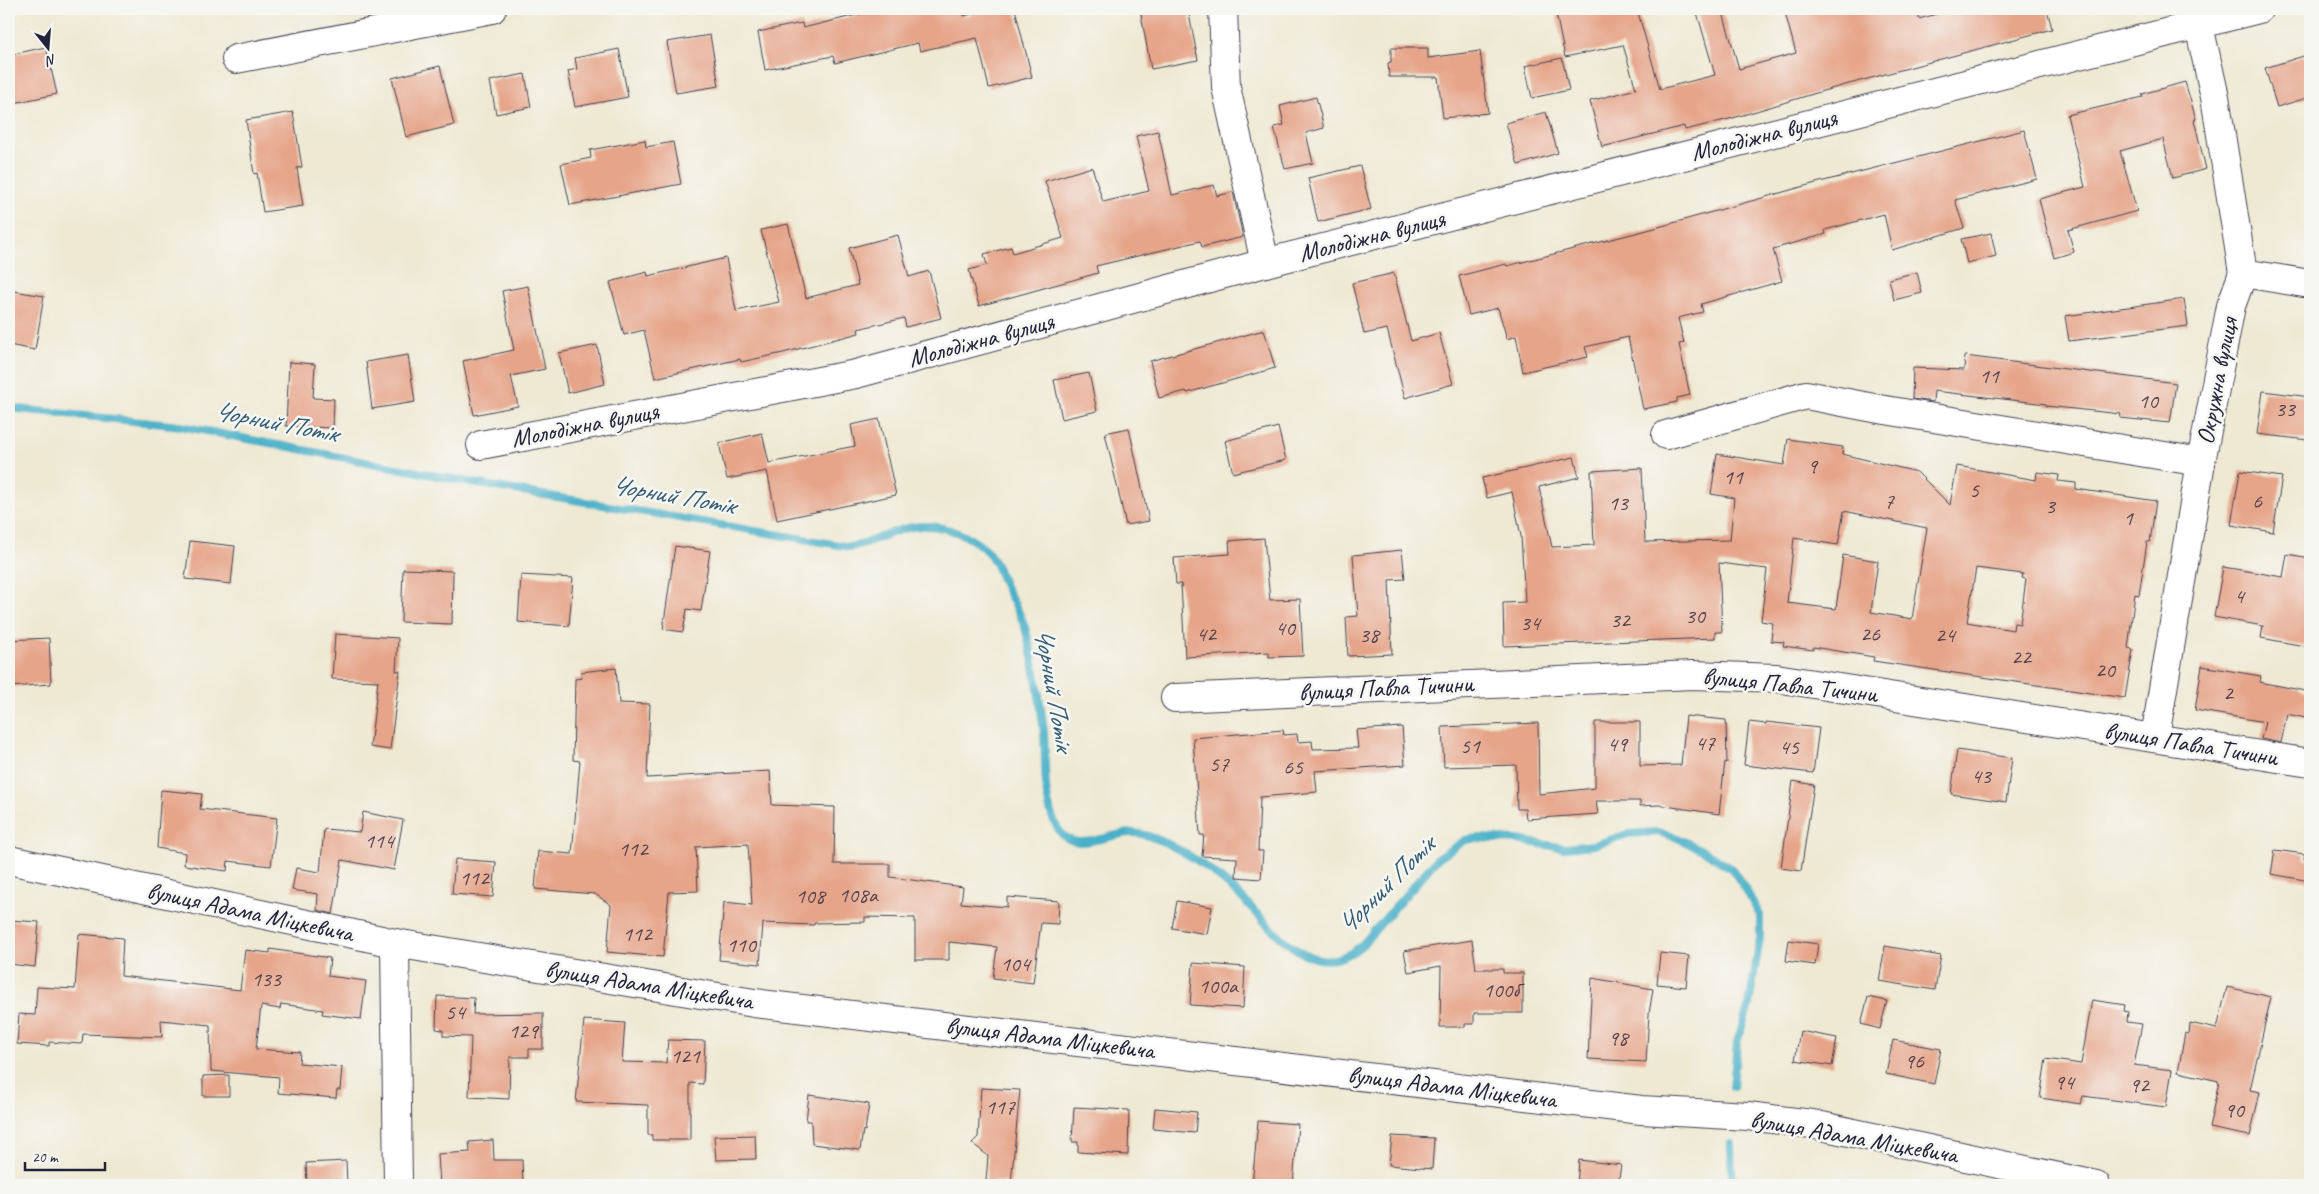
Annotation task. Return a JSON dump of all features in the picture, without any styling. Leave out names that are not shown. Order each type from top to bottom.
[{"type":"street","points":[[236,59],[492,9]]},
{"type":"street","points":[[1223,9],[1226,87],[1265,263]]},
{"type":"street","name":"Молодіжна вулиця","points":[[481,445],[856,374],[1265,263],[1711,148],[2199,26],[2259,9]]},
{"type":"street","name":"Окружна вулиця","points":[[2155,737],[2201,462],[2231,306],[2243,273],[2215,97],[2199,26]]},
{"type":"street","points":[[2243,273],[2310,284]]},
{"type":"street","points":[[1666,435],[1806,395],[1879,409],[2201,462]]},
{"type":"street","name":"вулиця Павла Тичини","points":[[1175,698],[1693,675],[1776,678],[2310,763]]},
{"type":"street","name":"вулиця Адама Міцкевича","points":[[9,860],[395,943],[754,1002],[1641,1110],[1789,1120],[1845,1130],[2096,1185]]},
{"type":"street","points":[[395,943],[398,1185]]},
{"type":"building","points":[[881,9],[963,9],[964,16],[994,9],[1015,9],[1032,77],[989,88],[977,38],[920,51],[918,43],[835,63],[833,56],[765,70],[758,32],[802,23],[803,28]]},
{"type":"building","points":[[1140,9],[1188,9],[1198,60],[1151,69]]},
{"type":"building","points":[[1555,9],[1637,9],[1660,89],[1715,75],[1696,9],[1722,9],[1739,69],[1796,53],[1784,9],[1918,9],[1919,19],[1954,9],[2047,9],[2052,29],[1823,91],[1733,118],[1685,130],[1684,126],[1602,147],[1590,101],[1636,89],[1623,45],[1565,57]]},
{"type":"building","points":[[710,35],[719,86],[676,93],[667,42]]},
{"type":"building","points":[[46,47],[57,94],[14,103],[9,79],[9,55]]},
{"type":"building","points":[[1391,48],[1428,48],[1428,58],[1480,51],[1488,113],[1443,118],[1438,77],[1389,77],[1388,63],[1391,62]]},
{"type":"building","points":[[619,49],[628,97],[575,107],[568,71],[577,69],[575,58]]},
{"type":"building","points":[[2310,54],[2310,97],[2277,107],[2265,68]]},
{"type":"building","points":[[1562,58],[1569,90],[1532,98],[1525,66]]},
{"type":"building","points":[[440,66],[454,125],[406,137],[392,78]]},
{"type":"building","points":[[525,74],[531,107],[496,114],[490,81]]},
{"type":"building","points":[[2185,82],[2196,119],[2194,120],[2206,169],[2173,178],[2163,139],[2120,151],[2137,211],[2068,230],[2074,252],[2054,258],[2039,199],[2085,187],[2067,115],[2143,97],[2142,94]]},
{"type":"building","points":[[1316,97],[1324,128],[1306,133],[1313,163],[1285,169],[1274,127],[1284,125],[1280,106]]},
{"type":"building","points":[[293,112],[302,167],[297,168],[303,206],[263,212],[257,173],[254,174],[246,120]]},
{"type":"building","points":[[1546,112],[1558,153],[1518,165],[1506,123]]},
{"type":"building","points":[[2024,130],[2037,179],[1955,200],[1964,228],[1892,250],[1884,214],[1825,230],[1826,234],[1773,249],[1782,281],[1701,304],[1703,312],[1678,318],[1684,343],[1679,344],[1690,395],[1677,398],[1677,402],[1643,409],[1628,337],[1585,347],[1588,357],[1523,372],[1516,336],[1507,339],[1498,308],[1469,315],[1459,276],[1506,264],[1507,266],[1655,228],[1812,184]]},
{"type":"building","points":[[1158,131],[1172,195],[1214,185],[1217,196],[1233,192],[1243,237],[1202,247],[1200,241],[1096,266],[1098,273],[979,306],[969,270],[987,265],[984,254],[1011,247],[1013,253],[1063,238],[1045,181],[1092,167],[1103,202],[1149,191],[1136,136]]},
{"type":"building","points":[[645,140],[646,147],[673,142],[681,184],[570,205],[561,164],[591,158],[590,150]]},
{"type":"building","points":[[1360,166],[1371,209],[1318,222],[1308,178]]},
{"type":"building","points":[[788,224],[806,298],[858,285],[849,248],[898,235],[909,277],[929,271],[941,318],[906,327],[904,318],[858,329],[859,333],[783,353],[741,362],[740,359],[655,378],[644,330],[624,335],[610,282],[647,272],[648,276],[726,258],[736,311],[779,302],[761,230]]},
{"type":"building","points":[[1991,233],[1996,256],[1967,263],[1961,239]]},
{"type":"building","points":[[1917,272],[1922,293],[1894,300],[1889,279]]},
{"type":"building","points":[[1394,273],[1411,341],[1439,333],[1453,384],[1405,398],[1387,329],[1364,334],[1352,283]]},
{"type":"building","points":[[528,286],[545,369],[511,376],[518,406],[474,415],[463,361],[514,350],[502,291]]},
{"type":"building","points":[[14,291],[44,296],[35,350],[9,345],[9,324]]},
{"type":"building","points":[[2184,299],[2188,326],[2069,341],[2065,316]]},
{"type":"building","points":[[1264,330],[1275,368],[1187,393],[1186,391],[1159,398],[1150,361]]},
{"type":"building","points":[[597,345],[605,384],[568,393],[559,353]]},
{"type":"building","points":[[408,355],[415,402],[372,409],[366,362]]},
{"type":"building","points":[[1965,356],[2176,383],[2170,423],[2120,418],[2121,414],[1934,391],[1933,402],[1912,399],[1913,368],[1964,370]]},
{"type":"building","points":[[289,362],[315,364],[313,398],[334,399],[333,428],[286,426]]},
{"type":"building","points":[[1089,373],[1097,411],[1062,419],[1054,380]]},
{"type":"building","points":[[2263,391],[2310,397],[2308,440],[2257,434]]},
{"type":"building","points":[[879,419],[896,495],[777,520],[767,471],[727,479],[719,443],[762,433],[769,463],[855,446],[851,425]]},
{"type":"building","points":[[1278,427],[1286,460],[1233,473],[1225,441]]},
{"type":"building","points":[[1129,428],[1149,521],[1126,525],[1105,433]]},
{"type":"building","points":[[1788,439],[1843,447],[1842,454],[1917,472],[1950,505],[1957,466],[2036,480],[2037,472],[2059,475],[2058,481],[2076,483],[2076,489],[2156,501],[2150,542],[2147,542],[2139,595],[2135,594],[2128,648],[2133,649],[2125,698],[1873,661],[1874,657],[1813,647],[1813,650],[1783,646],[1784,642],[1771,641],[1773,623],[1761,621],[1767,569],[1719,563],[1722,632],[1715,632],[1715,638],[1504,646],[1503,603],[1525,602],[1521,536],[1512,492],[1487,498],[1482,478],[1574,457],[1579,477],[1539,487],[1552,547],[1594,545],[1591,471],[1642,468],[1645,542],[1730,540],[1734,498],[1711,494],[1717,454],[1784,465]],"holes":[[[1844,511],[1927,528],[1912,619],[1871,612],[1878,561],[1843,555],[1836,609],[1787,603],[1794,538],[1838,545]],[[1976,568],[2023,574],[2022,578],[2026,579],[2020,624],[2014,623],[2013,630],[1967,622]]]},
{"type":"building","points":[[2240,471],[2282,477],[2273,532],[2231,525]]},
{"type":"building","points":[[1264,538],[1270,600],[1300,599],[1303,656],[1269,657],[1269,652],[1185,657],[1181,584],[1176,584],[1174,558],[1230,554],[1229,541]]},
{"type":"building","points":[[190,541],[235,546],[231,584],[185,579]]},
{"type":"building","points":[[675,546],[710,551],[701,611],[687,609],[683,632],[663,629]]},
{"type":"building","points":[[1402,550],[1405,579],[1389,580],[1392,654],[1348,656],[1346,617],[1358,616],[1353,555]]},
{"type":"building","points":[[2287,554],[2310,558],[2310,647],[2261,638],[2263,626],[2214,617],[2223,567],[2283,577]]},
{"type":"building","points":[[403,569],[453,571],[452,624],[401,622]]},
{"type":"building","points":[[521,575],[573,578],[569,626],[518,622]]},
{"type":"building","points":[[335,634],[398,638],[396,671],[400,671],[390,750],[370,747],[378,681],[332,679]]},
{"type":"building","points":[[49,638],[51,684],[10,687],[9,640]]},
{"type":"building","points":[[2202,666],[2261,676],[2260,682],[2310,692],[2310,719],[2287,714],[2281,743],[2261,739],[2265,722],[2195,710]]},
{"type":"building","points":[[616,668],[619,703],[650,704],[647,778],[770,771],[772,805],[835,807],[834,864],[890,864],[890,877],[963,887],[961,903],[1007,907],[1007,897],[1059,901],[1058,924],[1041,923],[1033,983],[993,978],[997,947],[949,942],[949,960],[915,960],[915,918],[865,917],[865,922],[814,923],[814,925],[763,923],[760,964],[719,960],[724,902],[752,905],[748,844],[696,847],[698,891],[669,892],[663,957],[607,952],[611,905],[595,894],[535,889],[538,851],[572,854],[580,761],[573,760],[575,679],[582,678],[581,672]]},
{"type":"building","points":[[1686,716],[1726,720],[1727,763],[1725,762],[1719,814],[1659,805],[1640,806],[1640,801],[1596,801],[1598,814],[1526,819],[1525,809],[1517,809],[1516,765],[1444,767],[1442,727],[1538,723],[1539,794],[1595,788],[1595,722],[1640,722],[1640,766],[1681,765]]},
{"type":"building","points":[[1749,722],[1819,728],[1813,773],[1744,765]]},
{"type":"building","points":[[1402,727],[1405,765],[1315,771],[1317,792],[1260,797],[1258,851],[1263,851],[1261,879],[1236,877],[1237,858],[1202,856],[1204,835],[1200,835],[1193,738],[1283,730],[1284,735],[1297,734],[1298,742],[1312,741],[1313,749],[1358,748],[1356,730]]},
{"type":"building","points":[[1957,750],[2012,758],[2006,802],[1951,794]]},
{"type":"building","points":[[1793,781],[1814,785],[1801,871],[1781,868]]},
{"type":"building","points":[[161,790],[202,794],[200,809],[277,818],[271,866],[228,861],[227,871],[184,865],[185,853],[157,848]]},
{"type":"building","points":[[363,812],[403,820],[394,870],[342,860],[333,914],[317,910],[318,894],[292,890],[296,868],[320,872],[324,829],[360,832]]},
{"type":"building","points":[[2275,850],[2305,854],[2304,859],[2310,860],[2310,881],[2271,874]]},
{"type":"building","points":[[455,859],[496,862],[493,897],[452,894]]},
{"type":"building","points":[[1177,901],[1212,907],[1207,934],[1172,928]]},
{"type":"building","points":[[9,920],[39,922],[35,967],[9,964]]},
{"type":"building","points":[[79,934],[123,938],[121,976],[240,990],[245,950],[270,953],[270,949],[330,958],[328,976],[366,981],[361,1019],[322,1014],[323,1010],[281,1004],[280,1009],[261,1006],[256,1049],[300,1052],[299,1063],[342,1067],[340,1090],[337,1090],[336,1098],[278,1093],[279,1077],[211,1071],[210,1025],[161,1020],[162,1037],[83,1034],[82,1044],[49,1042],[49,1046],[17,1044],[19,1014],[35,1015],[37,987],[75,989]]},
{"type":"building","points":[[1472,940],[1476,969],[1503,969],[1503,973],[1523,973],[1523,1013],[1474,1013],[1474,1024],[1465,1024],[1465,1027],[1440,1027],[1441,966],[1408,972],[1404,951]]},
{"type":"building","points":[[1789,940],[1818,944],[1815,965],[1786,961]]},
{"type":"building","points":[[1885,946],[1941,956],[1935,990],[1879,981]]},
{"type":"building","points":[[1660,953],[1689,956],[1686,987],[1657,984]]},
{"type":"building","points":[[1193,963],[1245,967],[1243,1008],[1190,1005]]},
{"type":"building","points":[[1592,978],[1653,989],[1649,1014],[1646,1062],[1588,1059]]},
{"type":"building","points":[[2227,987],[2271,997],[2250,1090],[2260,1092],[2250,1136],[2209,1128],[2219,1081],[2178,1072],[2185,1033],[2189,1034],[2190,1023],[2217,1029]]},
{"type":"building","points":[[437,996],[474,998],[473,1014],[543,1013],[543,1049],[529,1049],[529,1057],[510,1057],[509,1099],[469,1097],[471,1037],[443,1036],[443,1030],[436,1029]]},
{"type":"building","points":[[1868,997],[1887,1001],[1880,1029],[1861,1024]]},
{"type":"building","points":[[2092,1000],[2125,1005],[2124,1011],[2128,1012],[2127,1022],[2142,1024],[2134,1065],[2172,1070],[2166,1107],[2083,1096],[2081,1104],[2040,1098],[2046,1059],[2081,1064]]},
{"type":"building","points":[[584,1020],[625,1023],[622,1062],[666,1063],[668,1040],[705,1041],[703,1084],[690,1083],[690,1140],[652,1140],[652,1135],[648,1135],[648,1105],[576,1102]]},
{"type":"building","points":[[1800,1031],[1837,1038],[1832,1066],[1795,1060]]},
{"type":"building","points":[[1893,1040],[1941,1049],[1934,1084],[1886,1074]]},
{"type":"building","points":[[229,1075],[229,1096],[203,1096],[203,1076]]},
{"type":"building","points":[[981,1088],[1020,1090],[1011,1183],[986,1181],[988,1156],[972,1143],[978,1137]]},
{"type":"building","points":[[809,1095],[869,1104],[860,1150],[812,1144],[811,1121],[806,1121]]},
{"type":"building","points":[[1074,1107],[1129,1110],[1128,1155],[1078,1152],[1078,1142],[1072,1142]]},
{"type":"building","points":[[1155,1108],[1197,1112],[1195,1133],[1153,1129]]},
{"type":"building","points":[[1258,1121],[1298,1124],[1293,1185],[1252,1185]]},
{"type":"building","points":[[755,1135],[756,1159],[716,1160],[714,1136]]},
{"type":"building","points":[[1392,1136],[1434,1138],[1432,1169],[1389,1165]]},
{"type":"building","points":[[493,1140],[494,1160],[522,1160],[523,1182],[440,1185],[438,1154],[470,1152],[469,1142]]},
{"type":"building","points":[[1579,1160],[1621,1165],[1618,1185],[1577,1185]]},
{"type":"building","points":[[346,1161],[347,1185],[307,1185],[306,1163]]},
{"type":"waterway","name":"Чорний Потік","points":[[9,408],[181,426],[479,484],[850,547],[916,526],[934,526],[957,533],[979,544],[991,557],[1025,627],[1039,693],[1049,805],[1057,827],[1064,836],[1072,841],[1082,842],[1124,833],[1134,833],[1149,836],[1166,843],[1190,856],[1217,875],[1277,934],[1293,947],[1309,956],[1326,960],[1343,957],[1362,945],[1438,858],[1465,840],[1478,838],[1517,840],[1564,848],[1594,845],[1628,834],[1658,832],[1675,837],[1704,851],[1732,869],[1760,915],[1760,938],[1749,1005],[1737,1042],[1733,1087]]},
{"type":"waterway","name":"Чорний Потік","points":[[1731,1144],[1732,1185]]}]
